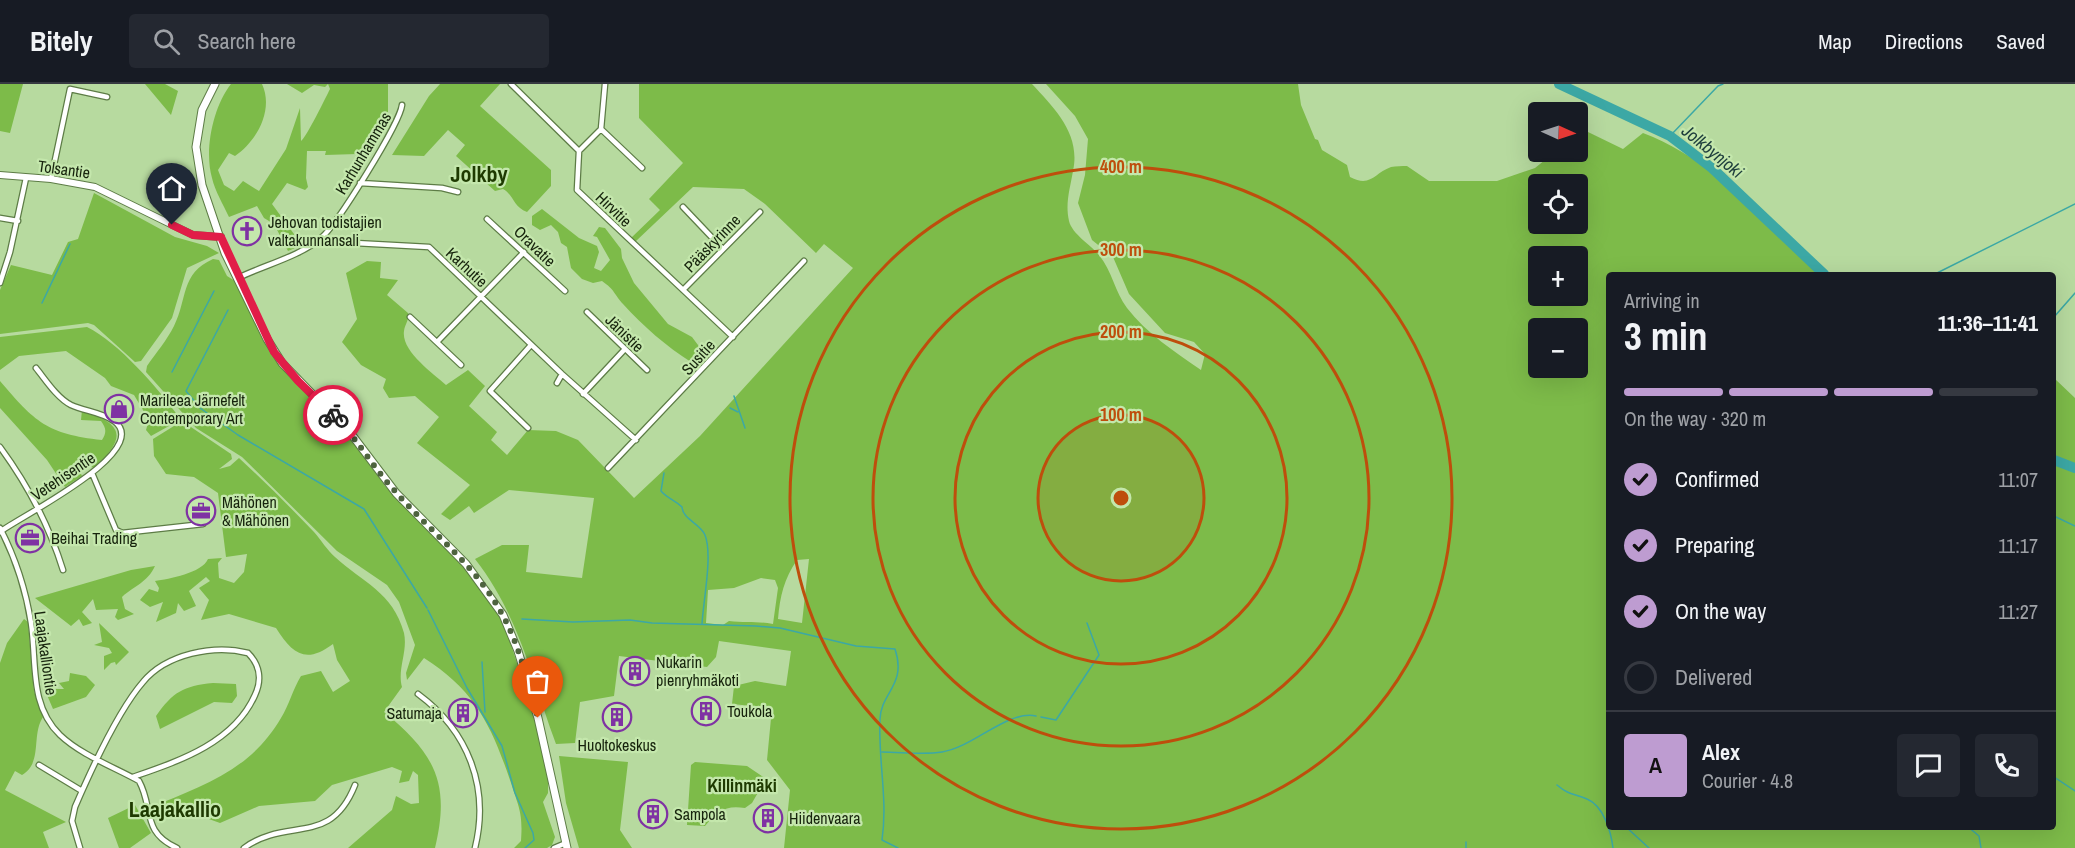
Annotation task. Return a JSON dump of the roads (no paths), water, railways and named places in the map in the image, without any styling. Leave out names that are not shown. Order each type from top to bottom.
[{"type":"main road","points":[[215,84],[202,110],[196,147],[202,185],[238,278],[267,339],[282,363],[352,435],[396,493],[466,564],[503,615],[518,651],[538,718],[568,846]]},
{"type":"street","points":[[511,84],[579,151],[601,129],[604,84]]},
{"type":"street","points":[[51,179],[70,89],[107,96]]},
{"type":"street","name":"Karhunhammas","points":[[318,241],[326,234],[360,183],[398,121],[402,105]]},
{"type":"street","points":[[601,129],[642,168]]},
{"type":"street","name":"Hirvitie","points":[[579,151],[577,190],[733,337]]},
{"type":"street","name":"Tolsantie","points":[[0,175],[51,179],[95,187],[193,235],[221,237]]},
{"type":"street","points":[[0,283],[18,221],[26,178]]},
{"type":"street","points":[[360,183],[444,188],[458,192]]},
{"type":"street","points":[[683,207],[722,248]]},
{"type":"street","name":"Pääskyrinne","points":[[683,290],[760,212]]},
{"type":"street","points":[[0,218],[18,221]]},
{"type":"street","name":"Oravatie","points":[[487,219],[565,291]]},
{"type":"street","name":"Karhutie","points":[[238,278],[318,241],[427,246],[583,394],[636,440]]},
{"type":"street","points":[[437,342],[524,252]]},
{"type":"street","name":"Susitie","points":[[608,468],[804,261]]},
{"type":"street","name":"Jänistie","points":[[586,312],[646,370]]},
{"type":"street","points":[[410,317],[461,365]]},
{"type":"street","points":[[528,428],[490,392],[531,345]]},
{"type":"street","points":[[583,394],[625,349]]},
{"type":"street","name":"Vetehisentie","points":[[1,530],[92,473],[117,450],[122,433],[120,427],[104,416],[67,403],[36,368]]},
{"type":"street","points":[[557,383],[562,374]]},
{"type":"street","points":[[0,447],[17,470],[38,508],[53,539],[63,570]]},
{"type":"street","points":[[92,473],[116,530],[122,532],[203,524]]},
{"type":"street","name":"Laajakalliontie","points":[[1,530],[15,563],[31,621],[36,691],[42,708],[61,736],[133,777]]},
{"type":"street","points":[[80,848],[72,821],[82,791],[126,705],[144,681],[159,668],[176,659],[205,651],[234,649],[248,653],[258,668],[260,677],[249,708],[233,728],[192,754],[133,777]]},
{"type":"street","points":[[418,694],[448,720],[471,762],[481,804],[475,848]]},
{"type":"street","points":[[39,765],[82,791]]},
{"type":"street","points":[[133,777],[141,783],[148,815],[155,832],[176,848]]},
{"type":"street","points":[[324,831],[343,813],[350,802],[355,786]]},
{"type":"street","points":[[244,848],[268,837],[296,837]]},
{"type":"street","points":[[554,848],[568,846]]},
{"type":"waterway","name":"Jolkbynjoki","points":[[1559,84],[1670,136],[1712,168],[1822,272]]},
{"type":"waterway","points":[[1670,136],[1718,86],[1723,84]]},
{"type":"waterway","points":[[1939,272],[2075,204]]},
{"type":"waterway","points":[[42,303],[70,244]]},
{"type":"waterway","points":[[172,372],[214,291]]},
{"type":"waterway","points":[[2056,315],[2075,293]]},
{"type":"waterway","points":[[228,310],[186,391],[200,408],[238,435],[364,509],[427,608]]},
{"type":"waterway","points":[[734,396],[745,428]]},
{"type":"waterway","points":[[730,408],[738,412]]},
{"type":"waterway","name":"Jolkbynjoki","points":[[2056,461],[2075,468]]},
{"type":"waterway","points":[[664,473],[661,491],[682,507],[685,515],[705,535],[708,566],[702,624]]},
{"type":"waterway","points":[[2056,517],[2075,526]]},
{"type":"waterway","points":[[428,610],[467,688],[502,746],[515,793],[533,833],[534,840],[525,848]]},
{"type":"waterway","points":[[522,619],[573,622],[630,620],[652,623],[756,626],[780,628],[856,646],[895,649],[898,671],[881,710],[880,734],[884,810],[882,840],[898,848]]},
{"type":"waterway","points":[[1041,717],[1056,720],[1099,655],[1087,623]]},
{"type":"waterway","points":[[482,662],[485,712]]},
{"type":"waterway","points":[[882,752],[942,752],[954,749],[1014,718],[1036,716]]},
{"type":"waterway","points":[[2056,778],[2075,791]]},
{"type":"waterway","points":[[1557,785],[1569,793],[1593,802],[1606,822]]},
{"type":"waterway","points":[[1609,830],[1613,848]]},
{"type":"waterway","points":[[1629,830],[1649,848]]},
{"type":"waterway","points":[[1972,830],[1979,836],[1981,848]]},
{"type":"waterway","points":[[1466,842],[1466,848]]},
{"type":"place","name":"Jehovan todistajien valtakunnansali","points":[[247,231]]},
{"type":"place","name":"Marileea Järnefelt Contemporary Art","points":[[119,409]]},
{"type":"place","name":"Mähönen & Mähönen","points":[[201,511]]},
{"type":"place","name":"Beihai Trading","points":[[30,538]]},
{"type":"place","name":"Nukarin pienryhmäkoti","points":[[635,671]]},
{"type":"place","name":"Toukola","points":[[706,711]]},
{"type":"place","name":"Satumaja","points":[[463,713]]},
{"type":"place","name":"Huoltokeskus","points":[[617,717]]},
{"type":"place","name":"Sampola","points":[[653,814]]},
{"type":"place","name":"Hiidenvaara","points":[[768,818]]},
{"type":"district","name":"Jolkby","points":[[479,174]]},
{"type":"district","name":"Killinmäki","points":[[742,785]]},
{"type":"district","name":"Laajakallio","points":[[175,809]]}]
